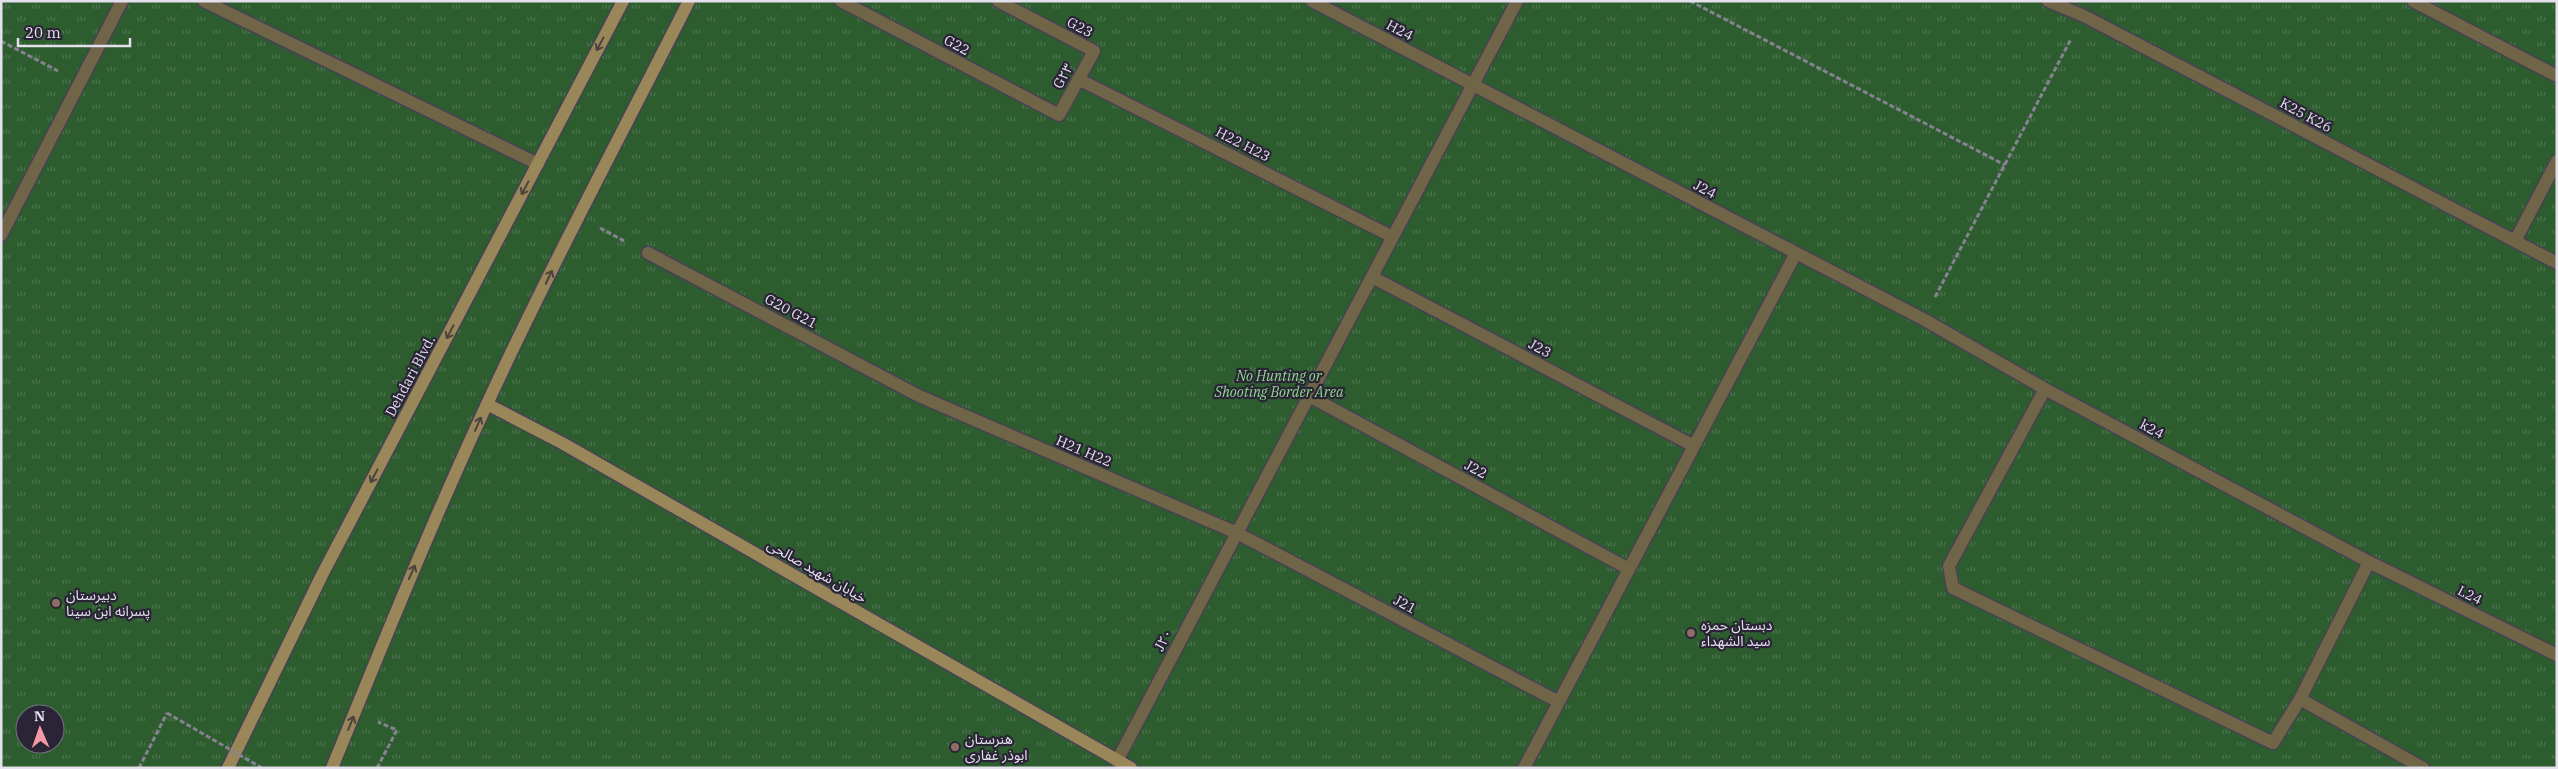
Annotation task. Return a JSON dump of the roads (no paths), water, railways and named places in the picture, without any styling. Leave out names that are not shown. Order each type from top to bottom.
[{"type":"main road","name":"Dehdari Blvd.","points":[[228,768],[322,575],[623,1]]},
{"type":"main road","points":[[332,768],[395,613],[487,404],[579,217],[689,1]]},
{"type":"main road","name":"خیابان شهید صالحی","points":[[487,404],[562,443],[1130,768]]},
{"type":"street","points":[[1,235],[122,1]]},
{"type":"street","points":[[204,1],[538,164]]},
{"type":"street","name":"G22","points":[[841,1],[1059,115]]},
{"type":"street","name":"G23","points":[[998,1],[1094,51]]},
{"type":"street","name":"H24","points":[[1312,1],[1473,85]]},
{"type":"street","name":"J۲۰","points":[[1117,761],[1517,1]]},
{"type":"street","name":"K25 K26","points":[[2048,1],[2084,16],[2557,263]]},
{"type":"street","points":[[2413,1],[2557,76]]},
{"type":"street","name":"G۲۳","points":[[1059,115],[1094,51]]},
{"type":"street","name":"H22 H23","points":[[1078,79],[1393,237]]},
{"type":"street","name":"J24","points":[[1473,85],[1924,320]]},
{"type":"street","points":[[2515,241],[2557,161]]},
{"type":"street","points":[[1524,768],[1796,253]]},
{"type":"street","name":"G20 G21","points":[[648,254],[919,396]]},
{"type":"street","name":"J23","points":[[1372,277],[1694,446]]},
{"type":"street","name":"k24","points":[[1924,320],[2046,389],[2369,562]]},
{"type":"street","points":[[2046,389],[1949,566],[1953,588],[2273,743],[2300,699],[2369,562]]},
{"type":"street","name":"H21 H22","points":[[919,396],[1237,534]]},
{"type":"street","name":"J22","points":[[1309,396],[1629,569]]},
{"type":"street","name":"J21","points":[[1237,534],[1559,702]]},
{"type":"street","name":"L24","points":[[2369,562],[2557,655]]},
{"type":"street","points":[[2300,699],[2423,768]]},
{"type":"place","name":"دبیرستان پسرانه ابن سینا","points":[[56,603]]},
{"type":"place","name":"دبستان حمزه سید الشهداء","points":[[1691,633]]},
{"type":"place","name":"هنرستان ابوذر غفاری","points":[[955,747]]},
{"type":"park label","name":"No Hunting or Shooting Border Area","points":[[1279,384]]}]
